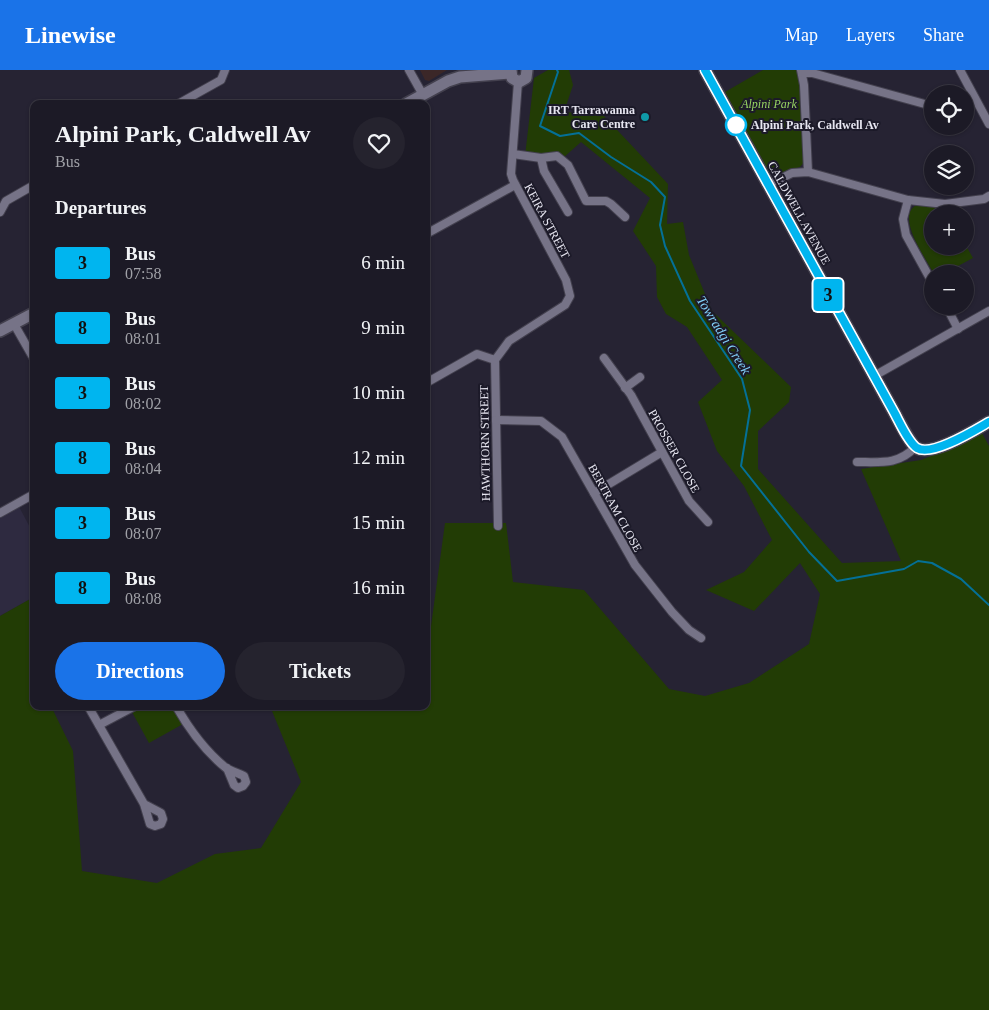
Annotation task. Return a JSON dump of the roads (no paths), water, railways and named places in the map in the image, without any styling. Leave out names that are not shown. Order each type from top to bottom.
[{"type":"main road","points":[[414,100],[448,81],[460,77],[513,75],[522,82],[526,78],[527,70]]},
{"type":"main road","name":"CALDWELL AVENUE","points":[[705,70],[915,447]]},
{"type":"main road","points":[[1,330],[30,315]]},
{"type":"main road","points":[[915,447],[921,450],[932,449],[956,440],[989,422]]},
{"type":"street","points":[[185,100],[221,80],[225,70]]},
{"type":"street","points":[[409,70],[423,95]]},
{"type":"street","points":[[960,70],[968,85]]},
{"type":"street","points":[[808,172],[802,72],[812,73],[924,104]]},
{"type":"street","name":"KEIRA STREET","points":[[495,360],[508,341],[561,309],[570,296],[566,280],[515,185],[511,174],[513,154],[513,75]]},
{"type":"street","points":[[974,98],[989,124]]},
{"type":"street","points":[[513,154],[541,158],[557,156],[568,164],[586,200],[606,201],[624,217]]},
{"type":"street","name":"KEIRA STREET","points":[[541,158],[544,171],[568,212]]},
{"type":"street","points":[[768,185],[792,174],[808,172],[908,200],[945,204],[984,199],[989,196]]},
{"type":"street","points":[[430,232],[515,185]]},
{"type":"street","points":[[0,212],[6,201],[30,187]]},
{"type":"street","points":[[908,200],[903,219],[906,235],[924,268]]},
{"type":"street","points":[[874,376],[989,311]]},
{"type":"street","points":[[951,315],[958,329]]},
{"type":"street","points":[[14,324],[30,352]]},
{"type":"street","points":[[430,381],[477,354],[495,360]]},
{"type":"street","name":"PROSSER CLOSE","points":[[604,358],[625,388],[690,501],[708,522]]},
{"type":"street","name":"HAWTHORN STREET","points":[[495,360],[498,526]]},
{"type":"street","points":[[625,388],[640,378]]},
{"type":"street","name":"BERTRAM CLOSE","points":[[496,420],[541,421],[562,437],[635,565],[672,612],[689,630],[701,638]]},
{"type":"street","points":[[857,462],[888,462],[901,459],[915,447]]},
{"type":"street","points":[[594,493],[662,452]]},
{"type":"street","points":[[0,513],[30,496]]},
{"type":"street","points":[[90,710],[144,804]]},
{"type":"street","points":[[99,726],[128,710]]},
{"type":"street","points":[[178,710],[202,744],[227,768]]},
{"type":"waterway","name":"Towradgi Creek","points":[[557,70],[558,72],[540,126],[560,136],[579,133],[611,157],[651,182],[665,197],[660,225],[665,246],[690,301],[742,379],[750,410],[741,466],[809,552],[837,581],[904,569],[918,561],[932,563],[961,579],[989,605]]},
{"type":"place","name":"IRT Tarrawanna Care Centre","points":[[645,117]]},
{"type":"place","name":"Alpini Park, Caldwell Av","points":[[736,125]]},
{"type":"park label","name":"Alpini Park","points":[[769,104]]}]
